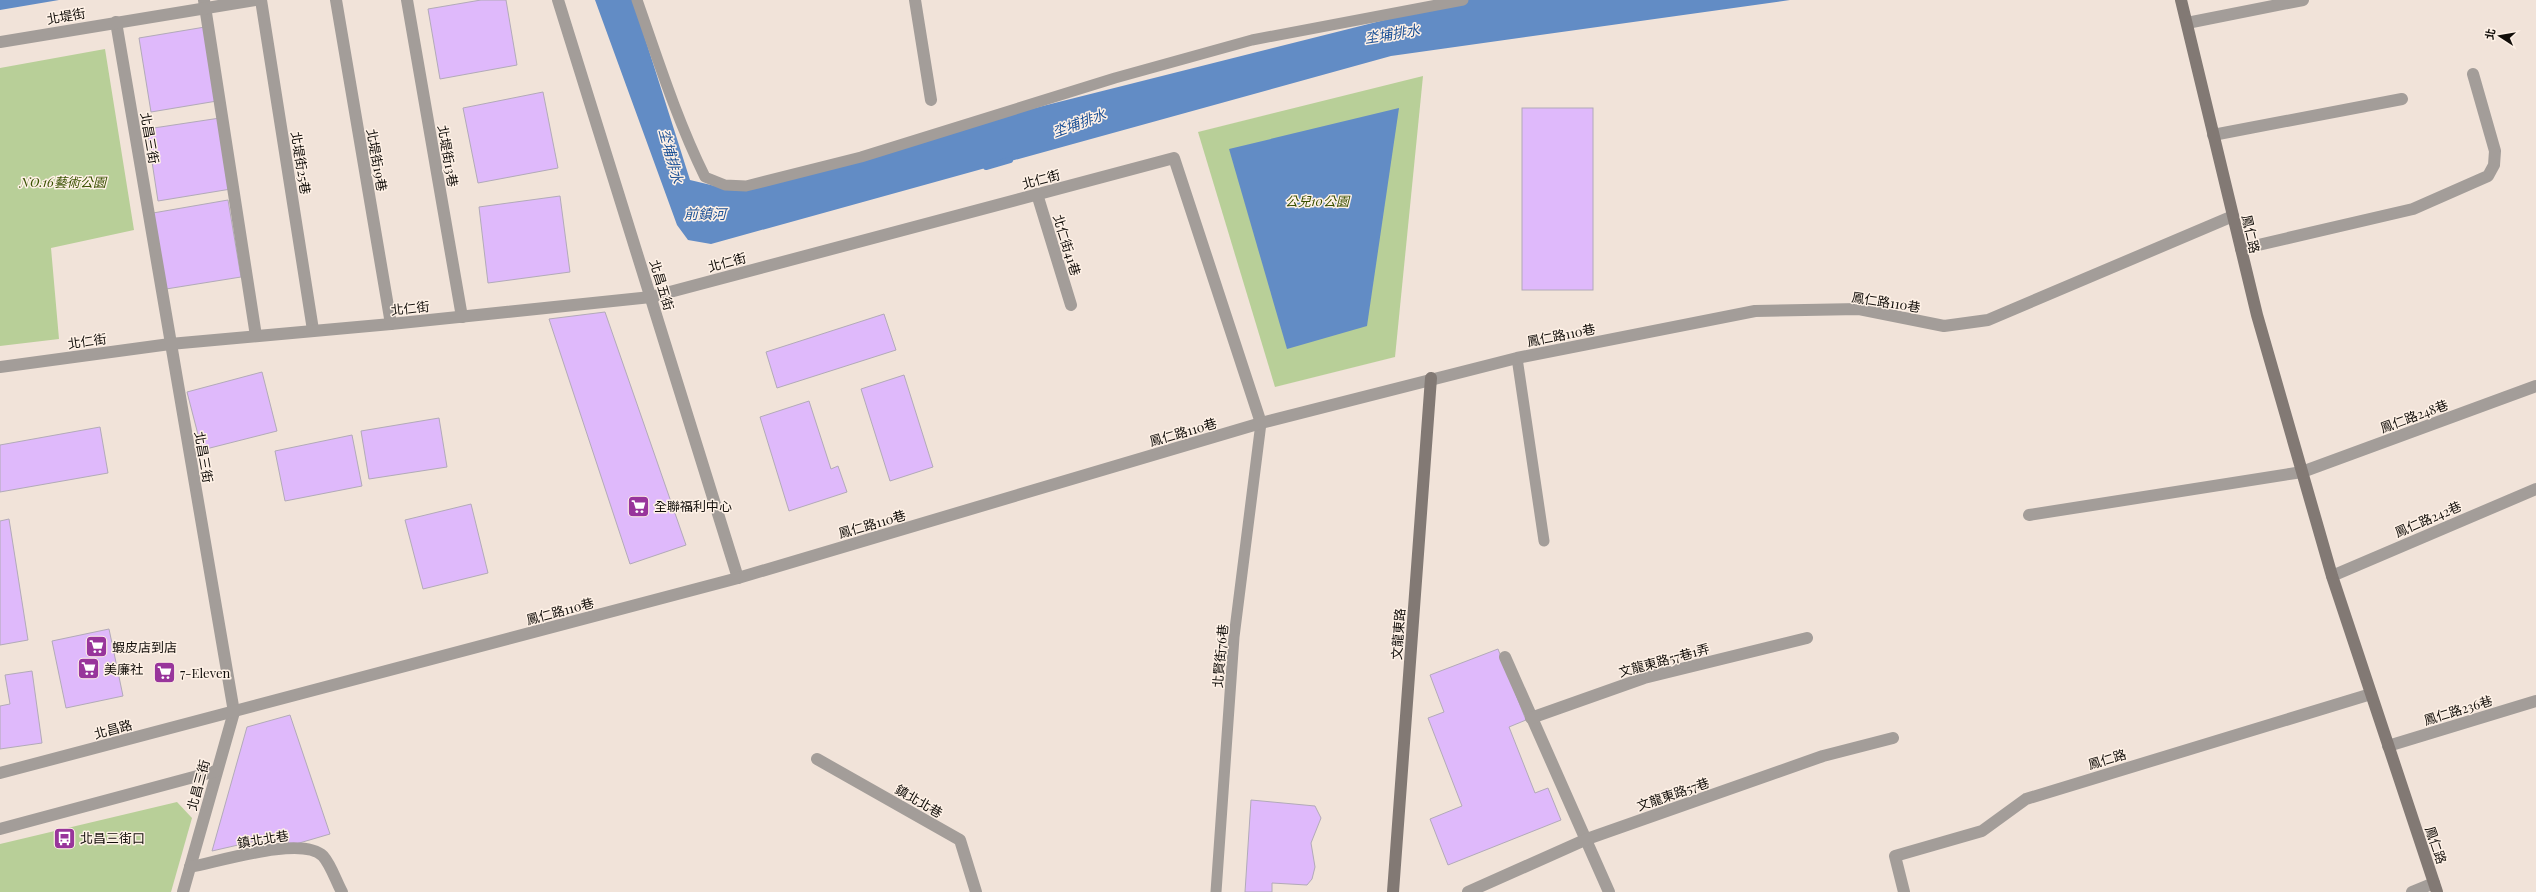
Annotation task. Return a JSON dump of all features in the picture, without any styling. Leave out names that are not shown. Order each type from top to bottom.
[{"type":"street","name":"北堤街","points":[[0,42],[116,22],[206,4],[255,0]]},
{"type":"street","name":"北堤街25巷","points":[[261,0],[313,330]]},
{"type":"street","name":"北堤街19巷","points":[[336,0],[391,324]]},
{"type":"street","name":"北堤街13巷","points":[[407,0],[462,317]]},
{"type":"street","name":"北昌五街","points":[[558,0],[738,578]]},
{"type":"street","points":[[915,0],[931,100]]},
{"type":"street","name":"鳳仁路","points":[[2181,0],[2256,315],[2332,576],[2435,888]]},
{"type":"street","points":[[2187,23],[2303,0]]},
{"type":"street","points":[[206,4],[256,336]]},
{"type":"street","name":"北昌三街","points":[[116,22],[234,712],[216,771],[183,892]]},
{"type":"street","points":[[2241,249],[2413,209],[2488,176],[2494,165],[2496,151],[2473,74]]},
{"type":"street","points":[[2213,135],[2402,99]]},
{"type":"street","name":"北仁街","points":[[0,367],[170,344],[391,324],[651,297],[1174,158],[1261,424]]},
{"type":"street","name":"北仁街41巷","points":[[1037,194],[1071,305]]},
{"type":"street","name":"鳳仁路110巷","points":[[234,712],[738,578],[1261,424],[1431,378],[1517,358],[1755,311],[1859,309],[1944,326],[1988,320],[2233,216]]},
{"type":"street","name":"文龍東路","points":[[1393,892],[1431,378]]},
{"type":"street","name":"鳳仁路248巷","points":[[2302,472],[2536,386]]},
{"type":"street","points":[[2029,515],[2302,472]]},
{"type":"street","name":"鳳仁路242巷","points":[[2332,576],[2536,489]]},
{"type":"street","name":"文龍東路57巷1弄","points":[[1531,718],[1644,678],[1807,638]]},
{"type":"street","points":[[1505,657],[1531,718],[1587,838],[1609,892]]},
{"type":"street","name":"鳳仁路","points":[[1904,892],[1895,856],[1982,831],[2026,799],[2370,694]]},
{"type":"street","name":"鳳仁路236巷","points":[[2388,746],[2536,701]]},
{"type":"street","name":"北昌路","points":[[0,774],[234,712]]},
{"type":"street","name":"文龍東路57巷","points":[[1468,892],[1587,838],[1823,756],[1893,738]]},
{"type":"street","name":"鎮北北巷","points":[[817,759],[960,840],[976,892]]},
{"type":"street","points":[[0,829],[216,771]]},
{"type":"street","name":"鎮北北巷","points":[[190,868],[280,849],[300,848],[315,851],[323,857],[342,892]]},
{"type":"street","points":[[2412,892],[2435,888]]},
{"type":"lane","points":[[637,0],[673,104],[705,177],[725,185],[746,186],[861,157],[1115,78],[1252,40],[1463,0]]},
{"type":"lane","name":"鳳仁路110巷","points":[[1517,358],[1544,541]]},
{"type":"lane","name":"北賢街76巷","points":[[1216,892],[1234,637],[1261,424]]},
{"type":"green space","name":"NO.16藝術公園","points":[[105,49],[134,230],[51,248],[59,339],[0,346],[0,68]]},
{"type":"green space","name":"公兒10公園","points":[[1423,76],[1395,357],[1275,387],[1198,132]]},
{"type":"green space","points":[[177,802],[192,818],[171,892],[0,892],[0,844]]},
{"type":"water","points":[[0,0],[59,0],[0,10]]},
{"type":"water","name":"前鎮河","points":[[595,0],[633,0],[690,180],[732,190],[947,130],[1464,0],[1790,0],[1391,56],[711,244],[688,240],[677,225]]},
{"type":"water","points":[[1399,108],[1367,326],[1287,349],[1229,149]]},
{"type":"building","points":[[481,0],[506,0],[517,65],[440,79],[428,9]]},
{"type":"building","points":[[205,27],[217,101],[151,112],[139,38]]},
{"type":"building","points":[[543,92],[558,168],[478,183],[463,108]]},
{"type":"building","points":[[1522,108],[1593,108],[1593,290],[1522,290]]},
{"type":"building","points":[[220,118],[231,189],[158,201],[147,129]]},
{"type":"building","points":[[560,196],[570,272],[488,283],[479,207]]},
{"type":"building","points":[[228,200],[241,277],[166,289],[153,213]]},
{"type":"building","points":[[605,312],[686,545],[630,564],[549,319]]},
{"type":"building","points":[[884,314],[896,350],[777,388],[766,352]]},
{"type":"building","points":[[262,372],[277,431],[202,450],[187,392]]},
{"type":"building","points":[[904,375],[933,467],[890,481],[861,389]]},
{"type":"building","points":[[809,401],[831,469],[838,466],[847,492],[789,511],[760,417]]},
{"type":"building","points":[[439,418],[447,467],[369,479],[361,431]]},
{"type":"building","points":[[100,427],[108,473],[0,492],[0,445]]},
{"type":"building","points":[[352,435],[362,486],[285,501],[275,451]]},
{"type":"building","points":[[471,504],[488,573],[423,589],[405,520]]},
{"type":"building","points":[[9,519],[28,640],[0,645],[0,521]]},
{"type":"building","name":"美廉社","points":[[109,629],[123,696],[66,708],[52,641]]},
{"type":"building","points":[[1498,649],[1526,720],[1509,727],[1535,793],[1548,788],[1561,820],[1448,865],[1430,819],[1462,806],[1428,718],[1444,712],[1430,675]]},
{"type":"building","points":[[32,671],[42,743],[0,749],[0,706],[10,704],[5,675]]},
{"type":"building","points":[[290,715],[330,834],[289,846],[286,834],[212,851],[247,727]]},
{"type":"building","points":[[1251,800],[1315,806],[1321,818],[1311,843],[1315,867],[1312,879],[1307,885],[1272,883],[1272,892],[1245,892]]},
{"type":"waterway","name":"坔埔排水","points":[[986,167],[1010,160]]},
{"type":"place","name":"全聯福利中心","points":[[639,506]]},
{"type":"place","name":"蝦皮店到店","points":[[96,647]]},
{"type":"place","name":"美廉社","points":[[88,669]]},
{"type":"place","name":"7-Eleven","points":[[165,673]]},
{"type":"place","name":"北昌三街口","points":[[64,838]]}]
